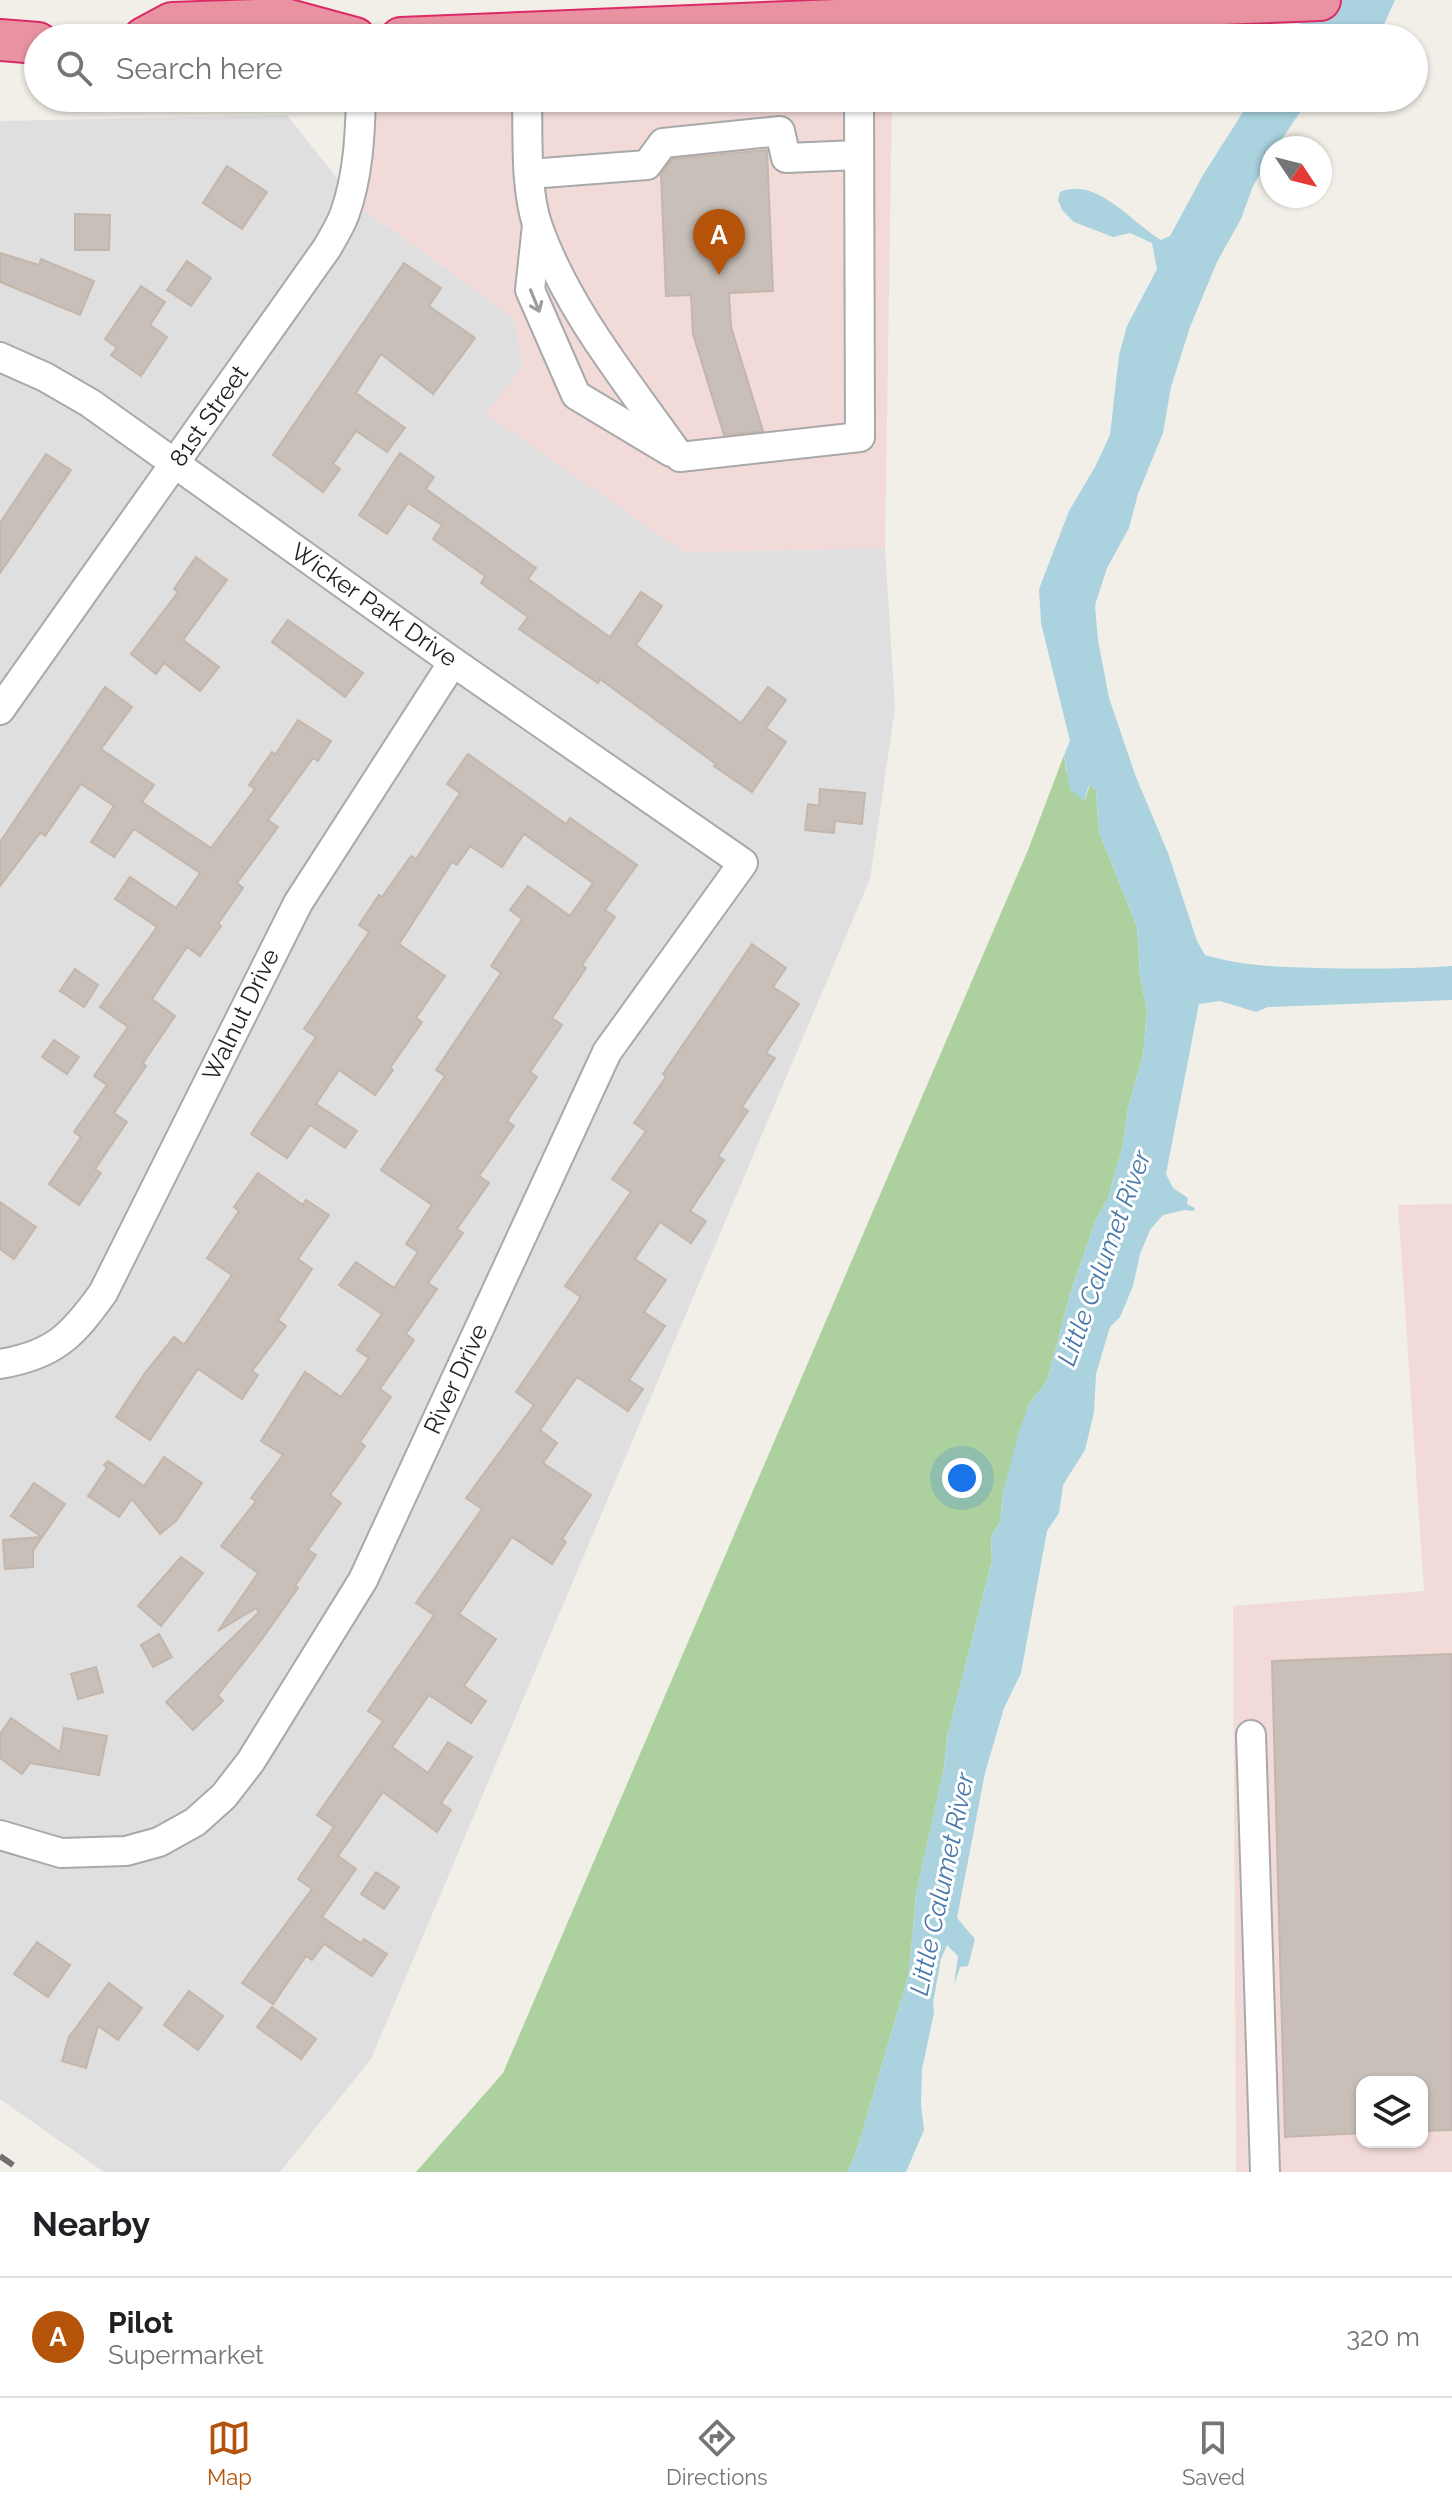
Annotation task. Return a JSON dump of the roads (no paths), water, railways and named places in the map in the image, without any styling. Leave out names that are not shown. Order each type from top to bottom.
[{"type":"highway","points":[[914,24],[1177,5],[1320,0]]},
{"type":"highway","points":[[170,24],[285,19],[303,24]]},
{"type":"highway","points":[[0,40],[24,42]]},
{"type":"street","name":"81st Street","points":[[0,710],[327,248],[345,216],[357,155],[360,112]]},
{"type":"street","points":[[528,112],[530,174],[537,224],[530,290],[576,395],[680,457],[860,437],[859,112]]},
{"type":"street","points":[[530,174],[647,165],[663,143],[780,131],[786,158],[859,155]]},
{"type":"street","points":[[537,224],[570,298],[680,457]]},
{"type":"street","name":"Wicker Park Drive","points":[[0,357],[45,377],[90,403],[453,662],[743,863]]},
{"type":"street","name":"Walnut Drive","points":[[0,1364],[29,1359],[59,1343],[83,1321],[103,1293],[298,903],[453,662]]},
{"type":"street","name":"River Drive","points":[[0,1835],[61,1853],[126,1851],[159,1842],[195,1822],[224,1796],[259,1748],[363,1580],[607,1052],[743,863]]},
{"type":"street","points":[[1251,1735],[1265,2172]]},
{"type":"water","points":[[1314,0],[1395,0],[1384,24],[1300,24]]},
{"type":"water","name":"Little Calumet River","points":[[1243,112],[1300,112],[1284,136],[1260,136],[1260,174],[1241,219],[1217,262],[1190,327],[1171,387],[1163,433],[1138,494],[1129,528],[1107,568],[1095,605],[1109,698],[1136,777],[1205,955],[1246,964],[1288,967],[1452,966],[1452,1000],[1268,1007],[1256,1012],[1220,1001],[1199,1004],[1166,1174],[1173,1188],[1188,1198],[1187,1204],[1195,1208],[1194,1211],[1163,1215],[1150,1230],[1140,1254],[1133,1286],[1120,1317],[1110,1327],[1096,1374],[1094,1412],[1085,1450],[1063,1485],[1059,1513],[1047,1531],[1021,1673],[1004,1708],[985,1773],[957,1918],[975,1939],[968,1966],[960,1967],[954,1985],[958,1956],[947,1945],[941,1959],[922,2069],[924,2130],[906,2172],[848,2172],[909,1973],[916,1894],[944,1768],[947,1737],[992,1561],[991,1536],[1000,1522],[1003,1493],[1018,1435],[1029,1404],[1047,1381],[1070,1294],[1096,1219],[1108,1198],[1143,1055],[1147,1010],[1140,977],[1137,927],[1099,832],[1096,790],[1089,785],[1084,801],[1070,790],[1064,755],[1070,741],[1041,623],[1039,589],[1069,511],[1110,435],[1119,355],[1127,326],[1157,269],[1152,243],[1130,233],[1113,237],[1074,222],[1062,210],[1058,200],[1060,192],[1087,190],[1114,204],[1161,240],[1170,236],[1203,175]]},
{"type":"railway","points":[[0,2156],[23,2172]]},
{"type":"place","name":"Pilot","points":[[719,275]]}]
